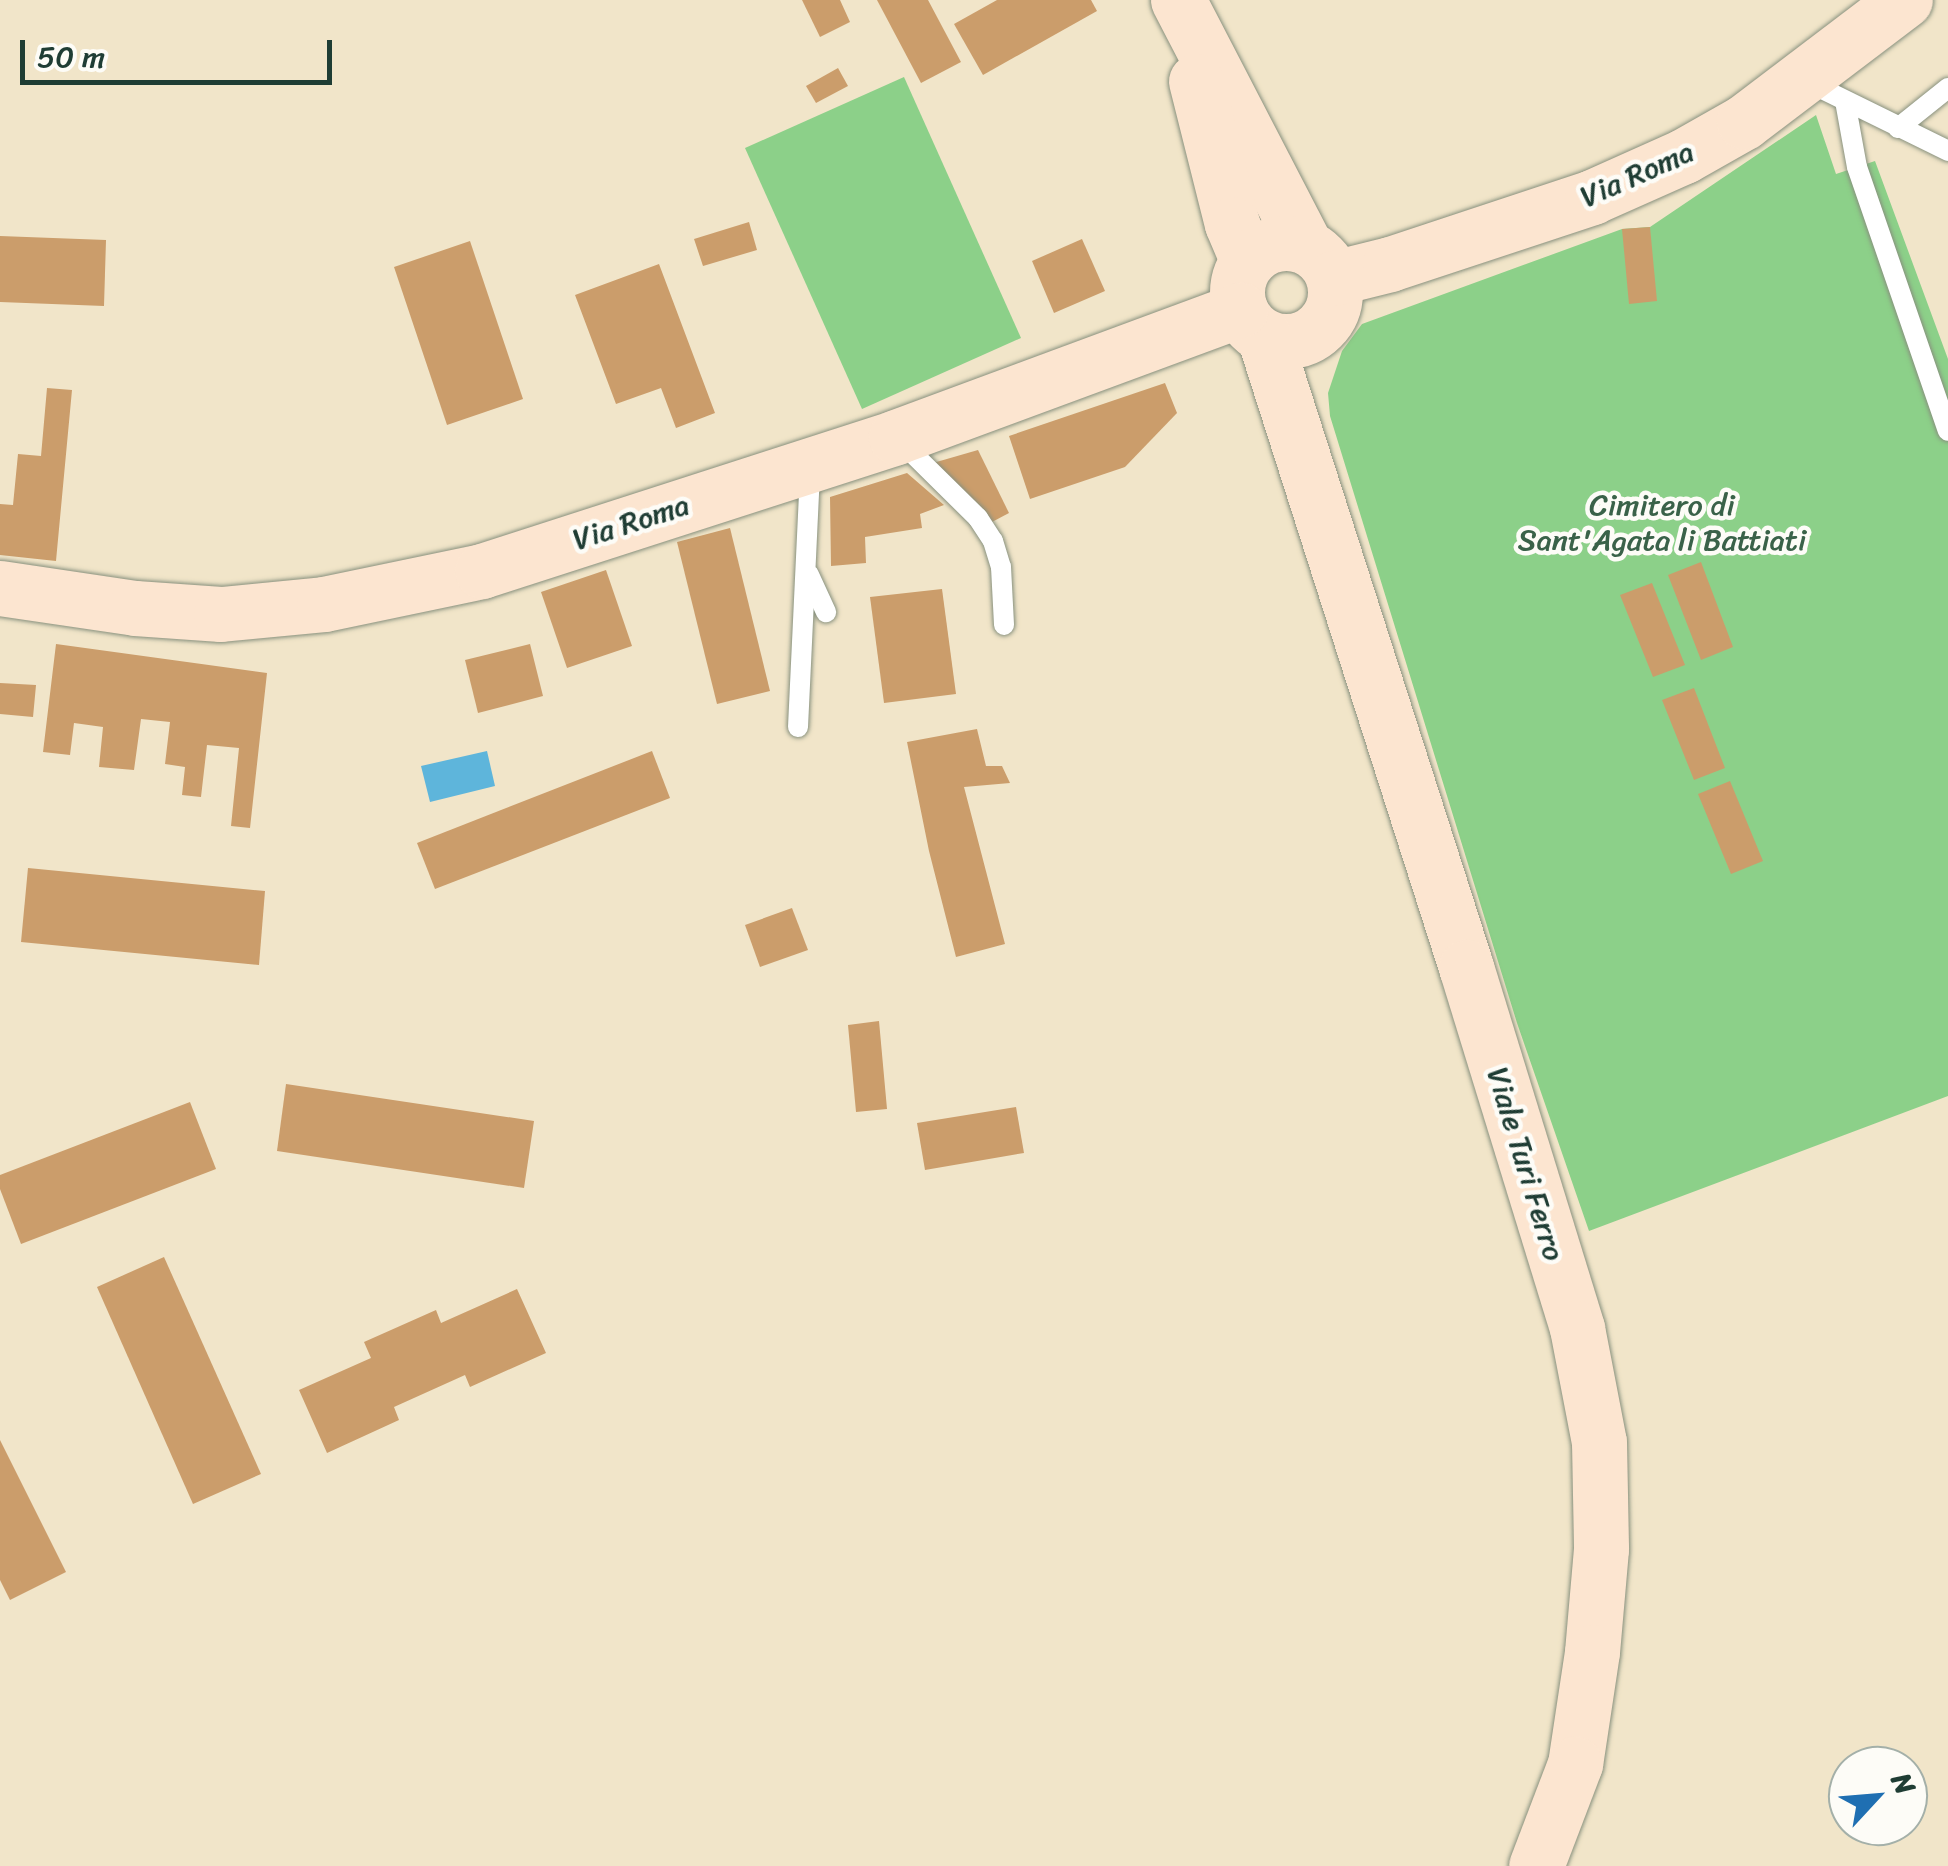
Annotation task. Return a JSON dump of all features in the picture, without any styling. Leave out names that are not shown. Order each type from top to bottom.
[{"type":"main road","points":[[1177,0],[1320,284],[1309,371],[1310,476]]},
{"type":"main road","name":"Viale Turi Ferro","points":[[1177,0],[1250,302],[1310,476],[1576,1328],[1599,1442],[1601,1549],[1589,1671],[1574,1764],[1536,1866]]},
{"type":"main road","name":"Via Roma","points":[[1320,284],[1390,264],[1637,179],[1744,122],[1824,90],[1905,0]]},
{"type":"main road","points":[[1281,242],[1320,284],[1299,339],[1250,302],[1281,242]]},
{"type":"main road","name":"Via Roma","points":[[0,588],[136,608],[222,614],[324,604],[482,571],[896,437],[1250,302]]},
{"type":"lane","points":[[1898,128],[1948,88]]},
{"type":"lane","points":[[1824,90],[1948,152]]},
{"type":"lane","points":[[1824,90],[1856,167],[1948,430]]},
{"type":"lane","points":[[896,437],[978,518],[992,541],[1001,566],[1004,625]]},
{"type":"lane","points":[[798,728],[810,466]]},
{"type":"lane","points":[[806,568],[826,612]]},
{"type":"green space","points":[[904,77],[1021,338],[862,409],[745,148]]},
{"type":"green space","name":"Cimitero di Sant'Agata li Battiati","points":[[1816,115],[1836,174],[1875,161],[1948,359],[1948,1096],[1589,1231],[1517,1023],[1330,416],[1328,393],[1342,351],[1362,324],[1622,229],[1650,227]]},
{"type":"water","points":[[487,751],[495,786],[430,802],[421,766]]},
{"type":"building","points":[[802,0],[840,0],[850,22],[820,37]]},
{"type":"building","points":[[877,0],[928,0],[961,62],[921,83]]},
{"type":"building","points":[[997,0],[1091,0],[1097,11],[983,75],[954,24]]},
{"type":"building","points":[[838,68],[848,86],[816,103],[806,86]]},
{"type":"building","points":[[749,222],[757,250],[703,266],[694,239]]},
{"type":"building","points":[[1650,227],[1657,301],[1629,304],[1622,229]]},
{"type":"building","points":[[0,236],[106,240],[104,306],[0,302]]},
{"type":"building","points":[[1082,239],[1105,291],[1054,313],[1032,261]]},
{"type":"building","points":[[470,241],[523,399],[447,425],[394,267]]},
{"type":"building","points":[[659,264],[715,413],[676,428],[661,388],[616,404],[575,295]]},
{"type":"building","points":[[1165,383],[1177,413],[1125,467],[1030,499],[1009,436]]},
{"type":"building","points":[[47,388],[72,390],[56,561],[0,555],[0,504],[13,505],[18,454],[41,456]]},
{"type":"building","points":[[978,450],[1009,513],[992,522],[933,463]]},
{"type":"building","points":[[907,473],[944,505],[920,514],[922,528],[865,537],[866,563],[831,566],[830,497]]},
{"type":"building","points":[[730,528],[770,691],[717,704],[677,542]]},
{"type":"building","points":[[1701,562],[1733,647],[1701,660],[1668,575]]},
{"type":"building","points":[[606,570],[632,646],[567,668],[541,592]]},
{"type":"building","points":[[1652,583],[1685,665],[1653,677],[1620,595]]},
{"type":"building","points":[[942,589],[956,694],[884,703],[870,597]]},
{"type":"building","points":[[56,644],[267,673],[250,828],[231,826],[239,748],[207,745],[201,797],[182,795],[185,767],[165,764],[170,722],[141,719],[134,770],[99,767],[103,727],[74,723],[70,755],[43,752]]},
{"type":"building","points":[[530,644],[543,696],[478,713],[465,660]]},
{"type":"building","points":[[0,683],[36,685],[33,717],[0,714]]},
{"type":"building","points":[[1694,688],[1725,768],[1694,780],[1662,700]]},
{"type":"building","points":[[977,729],[986,766],[1002,766],[1010,783],[964,787],[1005,944],[956,957],[907,742]]},
{"type":"building","points":[[652,751],[670,798],[435,889],[417,843]]},
{"type":"building","points":[[1730,781],[1763,861],[1731,874],[1698,794]]},
{"type":"building","points":[[28,868],[265,891],[259,965],[21,942]]},
{"type":"building","points":[[792,908],[808,950],[760,967],[745,925]]},
{"type":"building","points":[[879,1021],[887,1109],[856,1112],[848,1025]]},
{"type":"building","points":[[286,1084],[534,1121],[524,1188],[277,1151]]},
{"type":"building","points":[[190,1102],[216,1169],[21,1244],[0,1189],[0,1175]]},
{"type":"building","points":[[1016,1107],[1024,1153],[925,1170],[917,1123]]},
{"type":"building","points":[[164,1257],[261,1474],[193,1504],[97,1287]]},
{"type":"building","points":[[517,1289],[546,1353],[470,1387],[465,1375],[394,1407],[399,1420],[327,1453],[299,1390],[371,1358],[364,1342],[436,1310],[441,1323]]},
{"type":"building","points":[[0,1440],[66,1572],[10,1600],[0,1580]]}]
